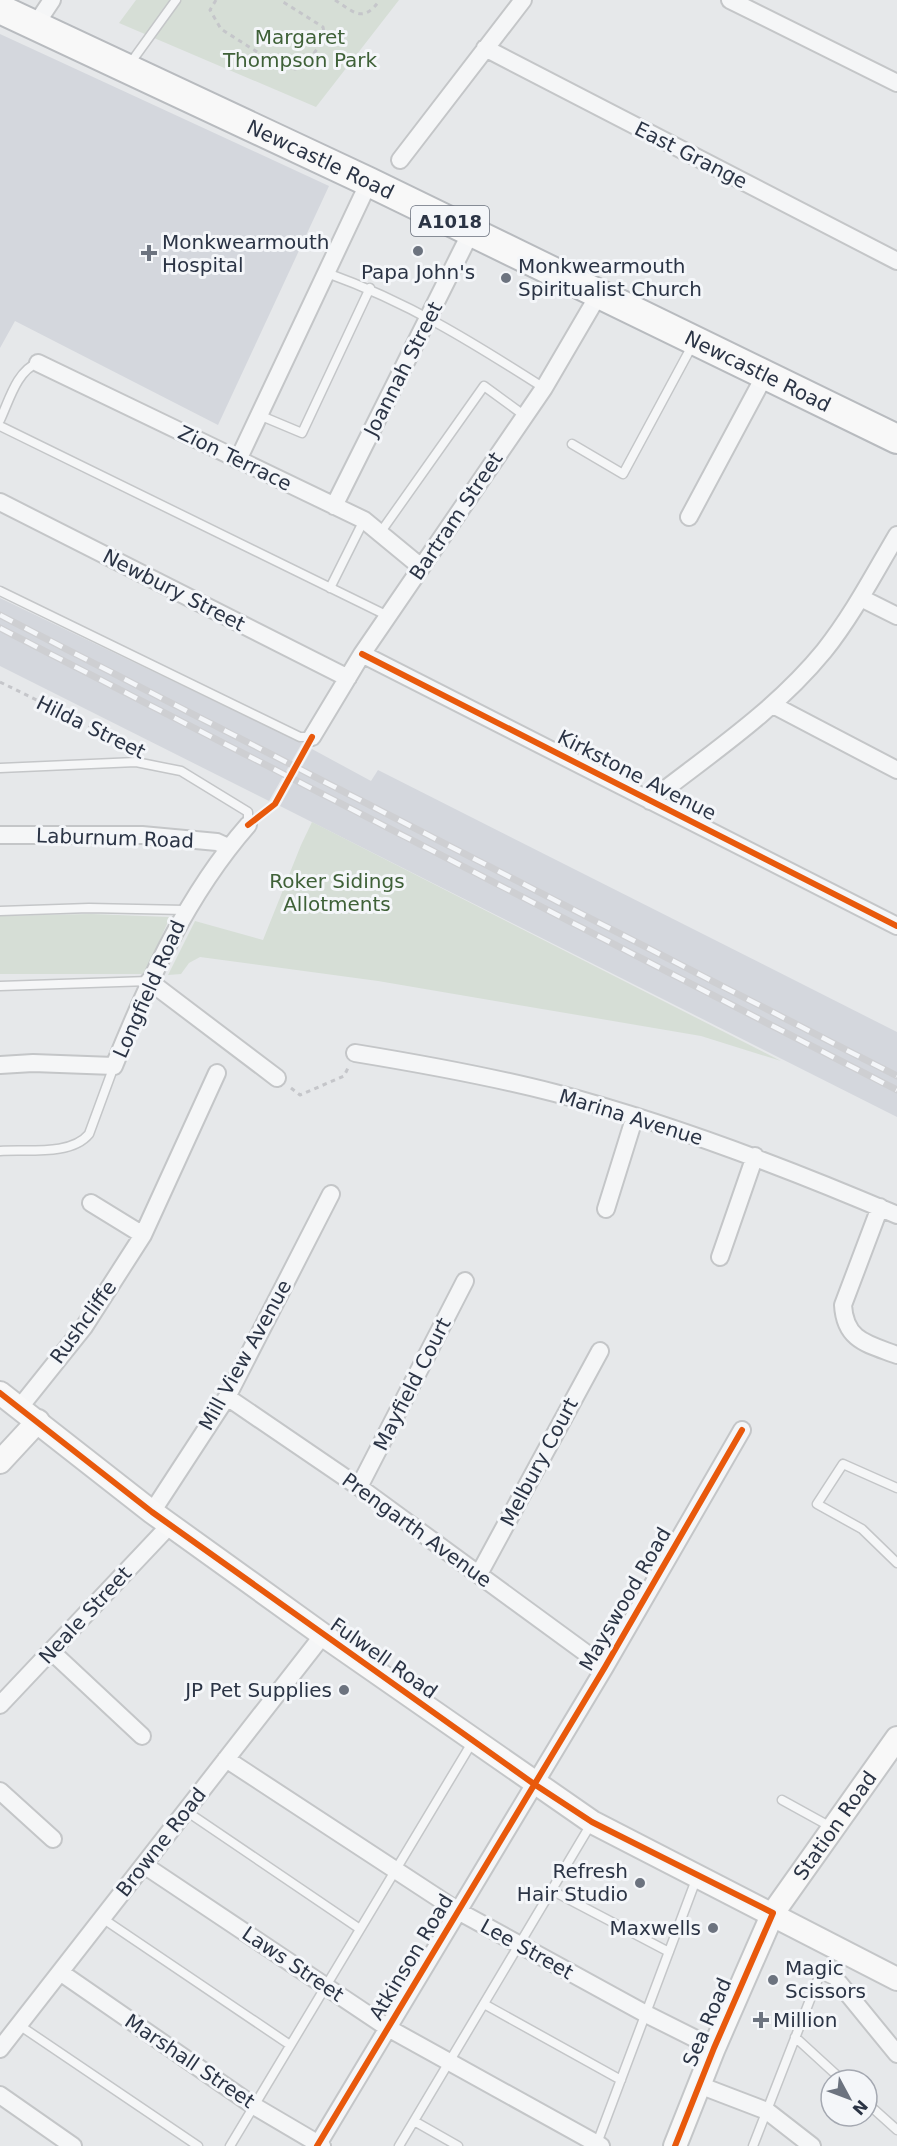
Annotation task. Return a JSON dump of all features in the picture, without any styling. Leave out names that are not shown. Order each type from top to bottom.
[{"type":"highway","name":"Newcastle Road","points":[[0,9],[369,182],[897,439]]},
{"type":"street","points":[[36,24],[52,0]]},
{"type":"street","points":[[400,160],[523,0]]},
{"type":"street","points":[[730,0],[897,83]]},
{"type":"street","name":"East Grange","points":[[485,48],[897,261]]},
{"type":"street","points":[[238,460],[369,182]]},
{"type":"street","name":"Joannah Street","points":[[334,506],[471,232]]},
{"type":"street","name":"Bartram Street","points":[[312,737],[362,654],[544,388],[599,294]]},
{"type":"street","name":"Zion Terrace","points":[[38,363],[364,520],[421,567]]},
{"type":"street","points":[[689,517],[765,375]]},
{"type":"street","name":"Newbury Street","points":[[0,502],[348,678]]},
{"type":"street","points":[[650,801],[773,705],[824,651],[861,598],[897,535]]},
{"type":"street","points":[[861,598],[897,615]]},
{"type":"street","name":"Kirkstone Avenue","points":[[362,654],[897,926]]},
{"type":"street","points":[[773,705],[897,770]]},
{"type":"street","name":"Longfield Road","points":[[114,1066],[149,981],[185,910],[228,847],[248,825]]},
{"type":"street","name":"Laburnum Road","points":[[0,835],[142,835],[217,842],[228,847]]},
{"type":"street","points":[[149,981],[267,1061],[277,1078]]},
{"type":"street","name":"Marina Avenue","points":[[354,1053],[465,1073],[554,1093],[635,1116],[754,1156],[897,1215]]},
{"type":"street","points":[[0,1065],[33,1063],[114,1066]]},
{"type":"street","name":"Rushcliffe","points":[[20,1407],[84,1327],[143,1235],[217,1073]]},
{"type":"street","points":[[606,1209],[635,1116]]},
{"type":"street","points":[[720,1257],[754,1156]]},
{"type":"street","name":"Mill View Avenue","points":[[161,1518],[331,1194]]},
{"type":"street","points":[[91,1203],[143,1235]]},
{"type":"street","points":[[880,1207],[843,1305],[844,1319],[849,1330],[861,1341],[897,1354]]},
{"type":"street","name":"Mayfield Court","points":[[359,1487],[465,1281]]},
{"type":"street","name":"Melbury Court","points":[[479,1574],[600,1351]]},
{"type":"street","name":"Fulwell Road","points":[[0,1393],[39,1421],[161,1518],[473,1741],[592,1822],[773,1913],[897,1979]]},
{"type":"street","name":"Prengarth Avenue","points":[[226,1396],[359,1487],[605,1667]]},
{"type":"street","points":[[0,1462],[39,1421]]},
{"type":"street","name":"Mayswood Road","points":[[534,1784],[605,1667],[742,1430]]},
{"type":"street","name":"Neale Street","points":[[0,1705],[51,1651],[161,1518]]},
{"type":"street","name":"Browne Road","points":[[0,2049],[323,1635]]},
{"type":"street","points":[[51,1651],[142,1736]]},
{"type":"street","name":"Station Road","points":[[773,1913],[897,1738]]},
{"type":"street","name":"Lee Street","points":[[226,1759],[458,1911],[646,2014],[714,2048]]},
{"type":"street","name":"Atkinson Road","points":[[319,2145],[534,1784]]},
{"type":"street","points":[[0,1791],[53,1839]]},
{"type":"street","name":"Laws Street","points":[[144,1865],[388,2028],[598,2145]]},
{"type":"street","name":"Sea Road","points":[[675,2146],[714,2048],[773,1913]]},
{"type":"street","name":"Marshall Street","points":[[60,1972],[254,2106],[319,2145]]},
{"type":"street","points":[[839,1983],[897,2054]]},
{"type":"street","points":[[699,2085],[767,2111],[812,2146]]},
{"type":"street","points":[[0,2095],[74,2146]]},
{"type":"lane","points":[[127,69],[176,0]]},
{"type":"lane","points":[[327,273],[370,288],[448,327],[544,388]]},
{"type":"lane","points":[[259,415],[302,433],[370,288]]},
{"type":"lane","points":[[572,444],[623,474],[695,340]]},
{"type":"lane","points":[[0,420],[23,373],[29,366],[38,363]]},
{"type":"lane","points":[[380,533],[484,386],[525,416]]},
{"type":"lane","points":[[0,426],[388,616]]},
{"type":"lane","points":[[330,588],[364,520]]},
{"type":"lane","points":[[0,591],[300,737],[312,737]]},
{"type":"lane","points":[[0,768],[136,762],[181,771],[248,812],[248,825]]},
{"type":"lane","points":[[0,911],[88,908],[185,910]]},
{"type":"lane","points":[[0,986],[149,981]]},
{"type":"lane","points":[[0,1151],[70,1147],[82,1142],[89,1134],[114,1066]]},
{"type":"lane","points":[[897,1488],[843,1464],[818,1504],[862,1529],[897,1563]]},
{"type":"lane","points":[[230,2146],[473,1741]]},
{"type":"lane","points":[[782,1800],[832,1827]]},
{"type":"lane","points":[[186,1811],[360,1929]]},
{"type":"lane","points":[[399,2146],[592,1822]]},
{"type":"lane","points":[[598,2145],[697,1876]]},
{"type":"lane","points":[[551,1890],[669,1952]]},
{"type":"lane","points":[[102,1918],[290,2045]]},
{"type":"lane","points":[[753,2146],[820,1974],[839,1983]]},
{"type":"lane","points":[[484,2004],[621,2080]]},
{"type":"lane","points":[[18,2025],[198,2146]]},
{"type":"lane","points":[[795,2037],[829,2068]]},
{"type":"lane","points":[[879,2114],[897,2130]]},
{"type":"lane","points":[[414,2121],[458,2146]]},
{"type":"path","points":[[216,0],[210,10],[221,29],[276,64],[294,69],[304,66],[325,36],[323,27],[280,0]]},
{"type":"path","points":[[335,0],[356,14],[362,14],[370,12],[380,0]]},
{"type":"path","points":[[277,1078],[300,1095],[344,1076],[354,1053]]},
{"type":"shaded area","name":"Monkwearmouth Hospital","points":[[0,34],[329,186],[218,425],[15,321],[0,348]]},
{"type":"shaded area","points":[[0,598],[302,743],[269,801],[0,666]]},
{"type":"shaded area","points":[[312,749],[371,781],[378,770],[897,1032],[897,1117],[280,806]]},
{"type":"green space","name":"Margaret Thompson Park","points":[[136,0],[399,0],[316,107],[119,23]]},
{"type":"green space","name":"Roker Sidings Allotments","points":[[312,822],[781,1061],[701,1036],[378,981],[200,957],[189,963],[181,974],[168,975],[195,921],[263,940]]},
{"type":"green space","points":[[91,914],[170,917],[145,974],[0,974],[0,916]]},
{"type":"railway","points":[[0,615],[897,1076]]},
{"type":"railway","points":[[0,628],[897,1090]]},
{"type":"cycle path","points":[[362,654],[897,926]]},
{"type":"cycle path","points":[[248,825],[275,804],[312,737]]},
{"type":"cycle path","points":[[0,1393],[152,1512],[534,1784],[592,1822],[773,1913],[714,2048],[675,2146]]},
{"type":"cycle path","points":[[317,2146],[605,1667],[742,1430]]},
{"type":"place","name":"Papa John's","points":[[418,251]]},
{"type":"place","name":"Monkwearmouth Hospital","points":[[149,253]]},
{"type":"place","name":"Monkwearmouth Spiritualist Church","points":[[506,278]]},
{"type":"place","name":"JP Pet Supplies","points":[[344,1690]]},
{"type":"place","name":"Refresh Hair Studio","points":[[640,1883]]},
{"type":"place","name":"Maxwells","points":[[713,1928]]},
{"type":"place","name":"Magic Scissors","points":[[773,1980]]},
{"type":"place","name":"Million","points":[[761,2020]]}]
